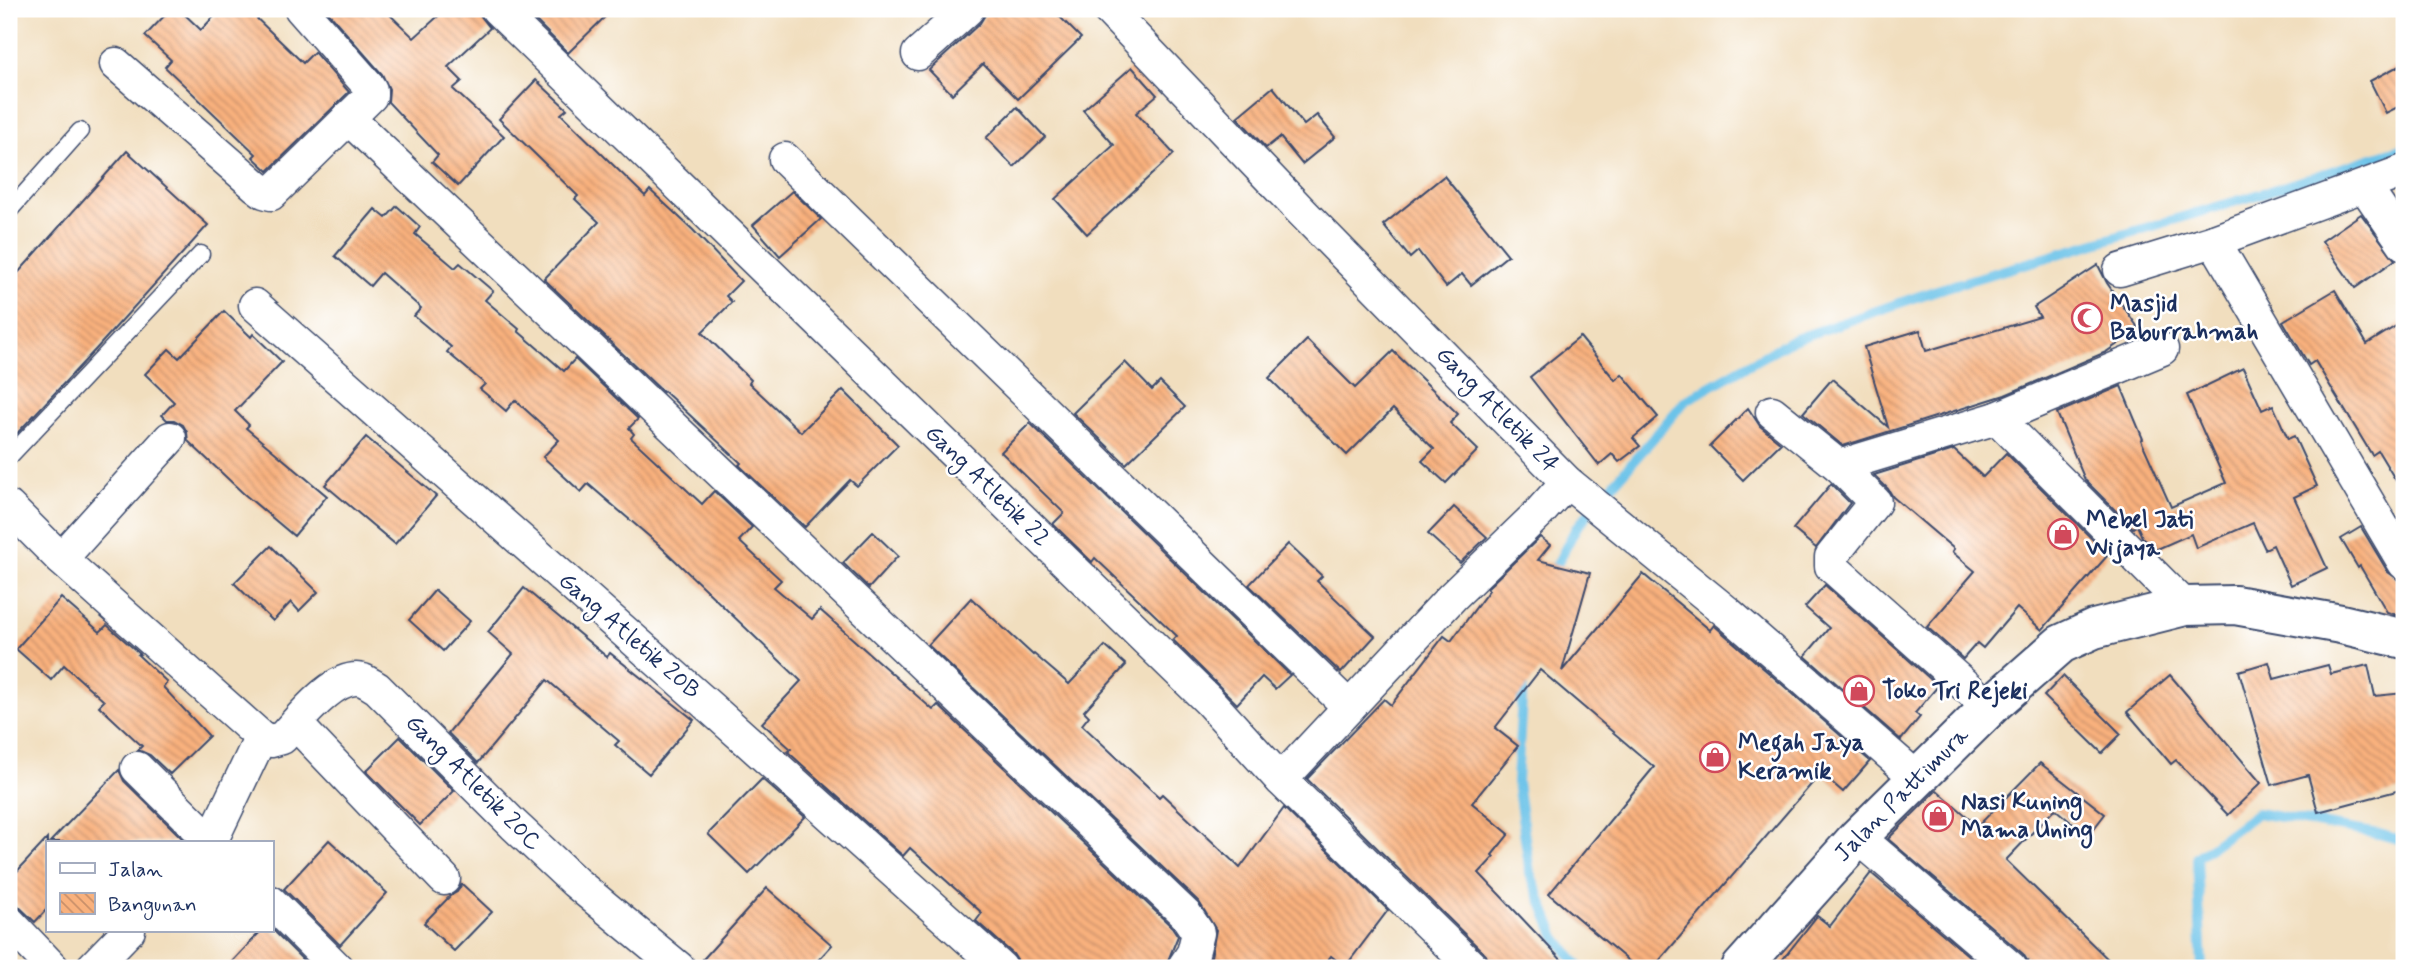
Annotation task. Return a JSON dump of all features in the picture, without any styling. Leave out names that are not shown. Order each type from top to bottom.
[{"type":"street","points":[[116,64],[256,186],[271,194],[371,96],[371,90],[301,9]]},
{"type":"street","name":"Gang Atletik 22","points":[[497,9],[1208,700],[1281,780],[1473,968]]},
{"type":"street","points":[[918,54],[968,9]]},
{"type":"street","name":"Gang Atletik 24","points":[[1108,9],[1303,213],[1582,494],[1728,612],[1917,778]]},
{"type":"street","points":[[348,118],[1186,915],[1198,933],[1194,953],[1183,968]]},
{"type":"street","points":[[785,159],[1349,707]]},
{"type":"street","points":[[2120,270],[2214,241],[2404,171]]},
{"type":"street","points":[[2365,187],[2404,244]]},
{"type":"street","points":[[2214,241],[2404,563]]},
{"type":"street","name":"Gang Atletik 20B","points":[[256,305],[1000,968]]},
{"type":"street","points":[[1839,466],[1997,418],[2162,349]]},
{"type":"street","points":[[1772,412],[1839,466],[1875,502],[1831,557],[1831,566],[1989,707]]},
{"type":"street","points":[[1997,418],[2185,606]]},
{"type":"street","points":[[61,559],[170,438]]},
{"type":"street","points":[[1281,780],[1452,597],[1539,513],[1582,494]]},
{"type":"street","points":[[9,507],[61,559],[261,737],[212,841]]},
{"type":"street","name":"Jalan Pattimura","points":[[1741,968],[1858,837],[1989,707],[2061,644],[2094,629],[2185,606],[2235,605],[2341,624],[2404,639]]},
{"type":"street","name":"Gang Atletik 20C","points":[[261,737],[271,741],[282,738],[331,688],[347,680],[363,680],[377,688],[575,882],[679,968]]},
{"type":"street","points":[[296,724],[444,879]]},
{"type":"street","points":[[137,768],[211,841]]},
{"type":"street","points":[[1858,837],[2011,968]]},
{"type":"street","points":[[273,904],[337,968]]},
{"type":"street","points":[[9,922],[52,968]]},
{"type":"street","points":[[92,968],[127,932]]},
{"type":"lane","points":[[9,211],[80,131]]},
{"type":"lane","points":[[9,457],[201,254]]},
{"type":"building","points":[[171,9],[179,9],[201,30],[221,9],[247,9],[303,63],[314,52],[349,92],[268,171],[253,157],[256,154],[165,67],[171,60],[145,36]]},
{"type":"building","points":[[325,9],[384,9],[414,38],[446,9],[479,9],[480,15],[490,28],[448,67],[462,81],[453,89],[504,136],[458,186],[432,162],[438,155],[388,102],[389,89],[382,74]]},
{"type":"building","points":[[524,9],[613,9],[568,53]]},
{"type":"building","points":[[986,9],[1052,9],[1081,38],[1018,99],[983,64],[952,94],[929,70],[980,23]]},
{"type":"building","points":[[2404,63],[2404,104],[2386,113],[2370,81]]},
{"type":"building","points":[[1132,67],[1157,95],[1136,113],[1174,154],[1087,234],[1055,199],[1114,145],[1083,110]]},
{"type":"building","points":[[536,80],[567,109],[561,114],[645,196],[650,190],[693,230],[741,281],[726,296],[732,302],[702,332],[751,380],[749,383],[801,432],[843,390],[898,445],[857,486],[850,480],[805,527],[739,465],[741,463],[544,279],[599,222],[575,199],[578,196],[499,119]]},
{"type":"building","points":[[1273,87],[1304,125],[1317,115],[1335,137],[1302,164],[1280,137],[1266,148],[1237,117]]},
{"type":"building","points":[[1017,107],[1045,137],[1014,167],[986,138]]},
{"type":"building","points":[[127,151],[208,225],[9,442],[9,283]]},
{"type":"building","points":[[1444,176],[1508,255],[1471,285],[1462,274],[1446,287],[1418,251],[1410,258],[1383,225]]},
{"type":"building","points":[[792,191],[821,219],[780,256],[753,225]]},
{"type":"building","points":[[397,206],[420,227],[415,234],[455,268],[460,263],[493,291],[485,300],[519,329],[518,331],[564,371],[575,359],[638,419],[629,428],[634,434],[631,438],[702,504],[714,491],[752,527],[739,541],[781,580],[774,587],[812,619],[820,610],[933,710],[938,705],[1172,927],[1178,936],[1165,968],[1022,968],[1013,954],[976,921],[982,913],[910,848],[903,856],[788,752],[791,749],[762,723],[801,681],[658,544],[588,484],[581,492],[543,457],[559,440],[515,400],[506,411],[480,389],[485,384],[447,352],[451,347],[414,316],[421,308],[381,273],[370,286],[335,256],[375,209],[386,218]]},
{"type":"building","points":[[2361,214],[2395,260],[2355,288],[2322,241]]},
{"type":"building","points":[[2098,265],[2107,283],[2139,329],[2106,352],[2005,395],[1843,446],[1803,413],[1832,379],[1888,427],[1864,347],[1920,330],[1926,351],[2040,317],[2034,307]]},
{"type":"building","points":[[2335,290],[2367,344],[2404,321],[2404,494],[2378,451],[2372,455],[2315,361],[2309,365],[2283,321]]},
{"type":"building","points":[[224,311],[282,362],[235,411],[249,425],[246,428],[327,496],[294,536],[188,441],[183,425],[167,420],[162,415],[174,402],[145,374],[169,349],[179,358]]},
{"type":"building","points":[[1580,337],[1615,380],[1622,374],[1658,417],[1633,438],[1640,446],[1619,462],[1612,454],[1599,465],[1530,377]]},
{"type":"building","points":[[1307,340],[1355,388],[1393,351],[1458,414],[1450,423],[1478,450],[1446,483],[1422,461],[1434,449],[1393,409],[1347,455],[1269,378]]},
{"type":"building","points":[[1125,362],[1152,390],[1160,382],[1185,407],[1126,464],[1073,413]]},
{"type":"building","points":[[2243,368],[2262,410],[2273,405],[2288,439],[2294,436],[2317,486],[2294,497],[2327,568],[2291,585],[2273,545],[2265,549],[2253,523],[2196,548],[2191,534],[2155,550],[2142,537],[2137,525],[2133,528],[2085,480],[2057,413],[2121,386],[2143,439],[2141,440],[2171,507],[2226,483],[2187,395]]},
{"type":"building","points":[[1748,408],[1760,426],[1781,443],[1743,480],[1710,446]]},
{"type":"building","points":[[1030,423],[1290,675],[1275,689],[1262,677],[1237,704],[1173,640],[1177,636],[1095,558],[1092,562],[1053,524],[1064,513],[1001,452]]},
{"type":"building","points":[[366,437],[436,496],[395,544],[325,485]]},
{"type":"building","points":[[1954,450],[1983,477],[2006,453],[2108,555],[2042,630],[2017,608],[1983,648],[1977,643],[1963,659],[1927,627],[1975,571],[1952,552],[1954,549],[1893,497],[1874,475]]},
{"type":"building","points":[[1831,484],[1850,503],[1816,548],[1793,529]]},
{"type":"building","points":[[1454,507],[1487,537],[1460,563],[1428,534]]},
{"type":"building","points":[[2361,527],[2388,572],[2399,580],[2404,589],[2404,617],[2387,612],[2341,539]]},
{"type":"building","points":[[873,532],[898,556],[869,588],[843,563]]},
{"type":"building","points":[[1540,537],[1550,545],[1538,560],[1590,573],[1562,671],[1643,574],[1710,630],[1714,625],[1870,761],[1843,792],[1821,773],[1653,968],[1637,968],[1549,894],[1654,767],[1540,670],[1495,728],[1518,746],[1472,803],[1509,834],[1492,855],[1494,857],[1479,873],[1569,968],[1491,968],[1486,955],[1307,779],[1384,699],[1391,705],[1444,636],[1451,641],[1489,590],[1487,588]]},
{"type":"building","points":[[1288,544],[1322,576],[1317,581],[1375,636],[1341,673],[1249,585]]},
{"type":"building","points":[[271,546],[318,592],[299,611],[291,602],[273,621],[234,583]]},
{"type":"building","points":[[1825,585],[1938,686],[1915,713],[1920,717],[1901,740],[1805,656],[1829,628],[1805,607]]},
{"type":"building","points":[[524,588],[607,657],[610,653],[694,720],[649,774],[615,745],[619,741],[547,680],[478,763],[448,733],[513,654],[488,632]]},
{"type":"building","points":[[435,590],[470,621],[443,651],[409,620]]},
{"type":"building","points":[[61,598],[100,632],[107,625],[140,654],[138,655],[167,682],[163,687],[209,736],[170,774],[150,755],[138,750],[142,746],[99,706],[104,701],[64,665],[51,680],[16,649]]},
{"type":"building","points":[[971,598],[1069,684],[1105,646],[1126,665],[1084,711],[1089,716],[1082,725],[1159,797],[1162,794],[1240,868],[1284,808],[1388,910],[1345,967],[1331,956],[1322,968],[1205,968],[1211,957],[1216,930],[1199,902],[928,645]]},
{"type":"building","points":[[2269,662],[2274,679],[2328,665],[2331,674],[2368,665],[2375,696],[2404,693],[2404,789],[2318,812],[2308,775],[2272,785],[2239,671]]},
{"type":"building","points":[[2170,675],[2261,783],[2228,815],[2176,760],[2171,764],[2127,712]]},
{"type":"building","points":[[2063,676],[2121,734],[2102,753],[2044,696]]},
{"type":"building","points":[[400,737],[454,791],[420,825],[366,771]]},
{"type":"building","points":[[2040,763],[2105,814],[2088,836],[2055,809],[2006,860],[2117,968],[2032,968],[2023,954],[1888,839],[1937,790],[1978,826]]},
{"type":"building","points":[[119,770],[124,781],[185,841],[51,841]]},
{"type":"building","points":[[762,779],[805,817],[749,874],[708,834]]},
{"type":"building","points":[[47,839],[46,910],[35,922],[9,897],[9,880]]},
{"type":"building","points":[[329,840],[387,893],[340,945],[284,889]]},
{"type":"building","points":[[1871,873],[1983,968],[1776,968],[1817,916],[1830,926]]},
{"type":"building","points":[[462,884],[492,912],[454,951],[424,923]]},
{"type":"building","points":[[767,888],[832,945],[811,968],[697,968],[697,966]]},
{"type":"building","points":[[273,930],[311,968],[226,968],[260,932]]},
{"type":"waterway","points":[[1551,576],[1576,528],[1685,401],[1790,341],[1937,290],[2257,195],[2404,148]]},
{"type":"waterway","points":[[1523,681],[1517,782],[1530,873],[1556,937],[1580,968]]},
{"type":"waterway","points":[[2202,968],[2197,857],[2257,813],[2379,834],[2404,841]]},
{"type":"place","name":"Masjid Baburrahmah","points":[[2087,318]]},
{"type":"place","name":"Mebel Jati Wijaya","points":[[2063,534]]},
{"type":"place","name":"Toko Tri Rejeki","points":[[1859,691]]},
{"type":"place","name":"Megah Jaya Keramik","points":[[1715,757]]},
{"type":"place","name":"Nasi Kuning Mama Uning","points":[[1938,816]]}]
